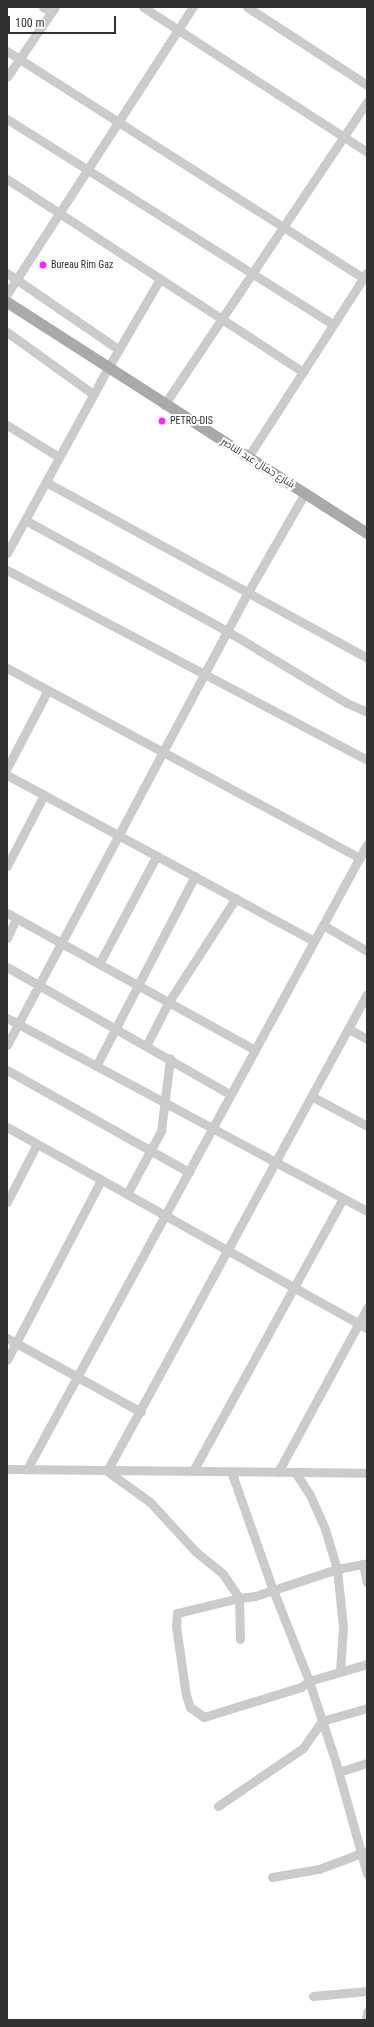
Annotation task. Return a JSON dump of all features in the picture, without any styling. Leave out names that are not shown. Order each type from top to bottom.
[{"type":"main road","name":"شارع جمال عبد الناصر","points":[[7,302],[164,405],[248,456],[367,534]]},
{"type":"street","points":[[7,76],[53,10],[43,7]]},
{"type":"street","points":[[143,7],[367,152]]},
{"type":"street","points":[[7,294],[61,213],[87,169],[193,7]]},
{"type":"street","points":[[247,7],[367,85]]},
{"type":"street","points":[[7,52],[283,228],[365,275],[248,456]]},
{"type":"street","points":[[164,405],[367,102]]},
{"type":"street","points":[[7,119],[332,324]]},
{"type":"street","points":[[7,179],[302,371]]},
{"type":"street","points":[[7,273],[118,350]]},
{"type":"street","points":[[7,552],[93,394],[160,279]]},
{"type":"street","points":[[7,332],[93,394]]},
{"type":"street","points":[[7,425],[59,457]]},
{"type":"street","points":[[46,482],[367,658]]},
{"type":"street","points":[[7,1045],[248,592],[305,493]]},
{"type":"street","points":[[25,520],[228,631],[347,703],[367,712]]},
{"type":"street","points":[[7,570],[367,760]]},
{"type":"street","points":[[7,668],[360,858]]},
{"type":"street","points":[[7,768],[48,690]]},
{"type":"street","points":[[7,775],[314,941]]},
{"type":"street","points":[[7,866],[44,795]]},
{"type":"street","points":[[27,1469],[367,844]]},
{"type":"street","points":[[99,964],[157,855]]},
{"type":"street","points":[[96,1066],[194,876]]},
{"type":"street","points":[[146,1046],[168,1003],[236,898]]},
{"type":"street","points":[[7,913],[255,1050]]},
{"type":"street","points":[[7,938],[16,918]]},
{"type":"street","points":[[323,925],[367,951]]},
{"type":"street","points":[[7,967],[230,1094]]},
{"type":"street","points":[[107,1471],[278,1162],[367,994]]},
{"type":"street","points":[[7,1018],[367,1211]]},
{"type":"street","points":[[349,1029],[367,1039]]},
{"type":"street","points":[[127,1194],[161,1131],[163,1102],[170,1059]]},
{"type":"street","points":[[7,1070],[189,1172]]},
{"type":"street","points":[[313,1097],[367,1126]]},
{"type":"street","points":[[7,1127],[367,1328]]},
{"type":"street","points":[[7,1202],[37,1144]]},
{"type":"street","points":[[7,1360],[17,1344],[102,1180]]},
{"type":"street","points":[[193,1471],[343,1198]]},
{"type":"street","points":[[278,1472],[367,1308]]},
{"type":"street","points":[[7,1338],[141,1412]]},
{"type":"street","points":[[7,1469],[365,1473],[367,1465]]},
{"type":"street","points":[[107,1471],[150,1502],[196,1552],[224,1574],[239,1598],[240,1639]]},
{"type":"street","points":[[231,1471],[273,1590],[309,1681],[364,1852],[367,1874]]},
{"type":"street","points":[[295,1472],[310,1495],[325,1529],[337,1569],[343,1627],[340,1671]]},
{"type":"street","points":[[367,1583],[365,1564],[337,1569],[273,1590],[178,1612],[176,1626],[186,1695],[190,1707],[204,1717],[301,1687],[309,1681],[367,1664]]},
{"type":"street","points":[[218,1806],[303,1748],[322,1721],[367,1708]]},
{"type":"street","points":[[339,1772],[367,1763]]},
{"type":"street","points":[[272,1877],[319,1869],[364,1852]]},
{"type":"street","points":[[313,1996],[367,1991]]},
{"type":"street","points":[[366,2020],[367,2012]]},
{"type":"place","name":"Bureau Rim Gaz","points":[[43,265]]},
{"type":"place","name":"PETRO-DIS","points":[[162,421]]}]
